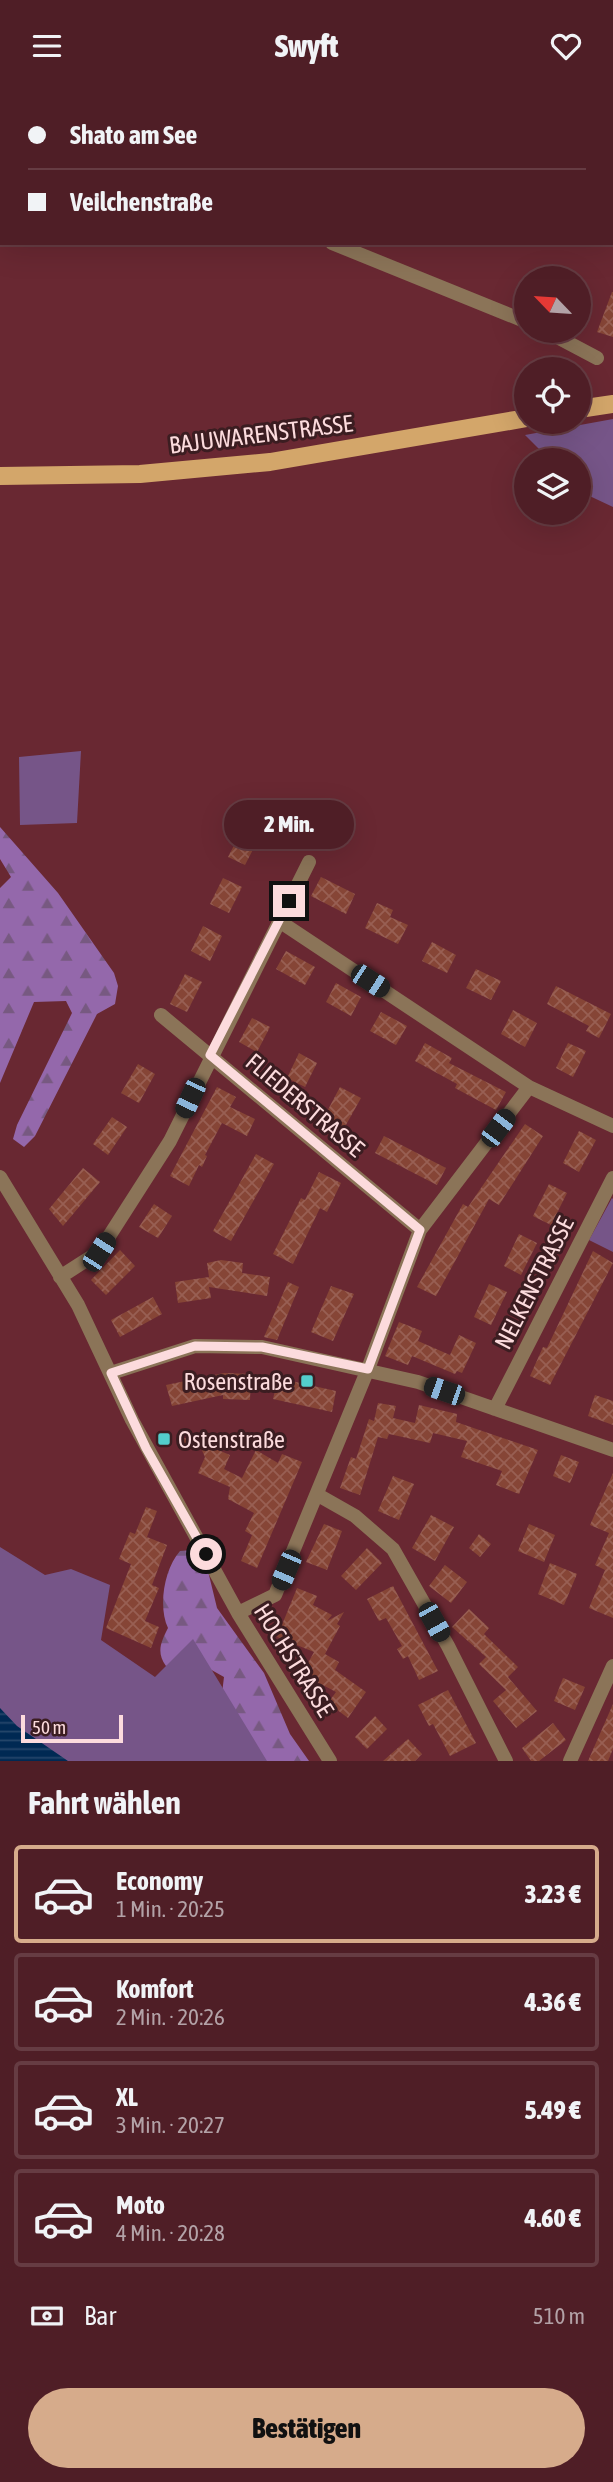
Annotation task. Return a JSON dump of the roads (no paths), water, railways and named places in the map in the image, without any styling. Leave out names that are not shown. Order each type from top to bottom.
[{"type":"main road","points":[[591,407],[613,404]]},
{"type":"main road","name":"BAJUWARENSTRASSE","points":[[0,476],[140,474],[270,462],[514,420]]},
{"type":"street","points":[[337,245],[514,317]]},
{"type":"street","points":[[569,343],[597,358]]},
{"type":"street","points":[[60,1277],[99,1252],[170,1141],[210,1055],[309,862]]},
{"type":"street","points":[[279,921],[529,1087],[613,1126]]},
{"type":"street","name":"FLIEDERSTRASSE","points":[[161,1015],[420,1230]]},
{"type":"street","points":[[238,1613],[275,1595],[318,1495],[420,1230],[529,1087]]},
{"type":"street","name":"HOCHSTRASSE","points":[[0,1177],[78,1305],[146,1448],[238,1613],[330,1761]]},
{"type":"street","name":"NELKENSTRASSE","points":[[495,1409],[613,1178]]},
{"type":"street","points":[[111,1373],[195,1346],[262,1347],[418,1382],[613,1450]]},
{"type":"street","points":[[318,1495],[355,1517],[393,1549],[448,1646],[506,1761]]},
{"type":"street","points":[[570,1761],[613,1666]]},
{"type":"water","points":[[0,1708],[17,1726],[68,1761],[0,1761]]},
{"type":"place","name":"Rosenstraße","points":[[307,1381]]},
{"type":"place","name":"Ostenstraße","points":[[164,1439]]}]
